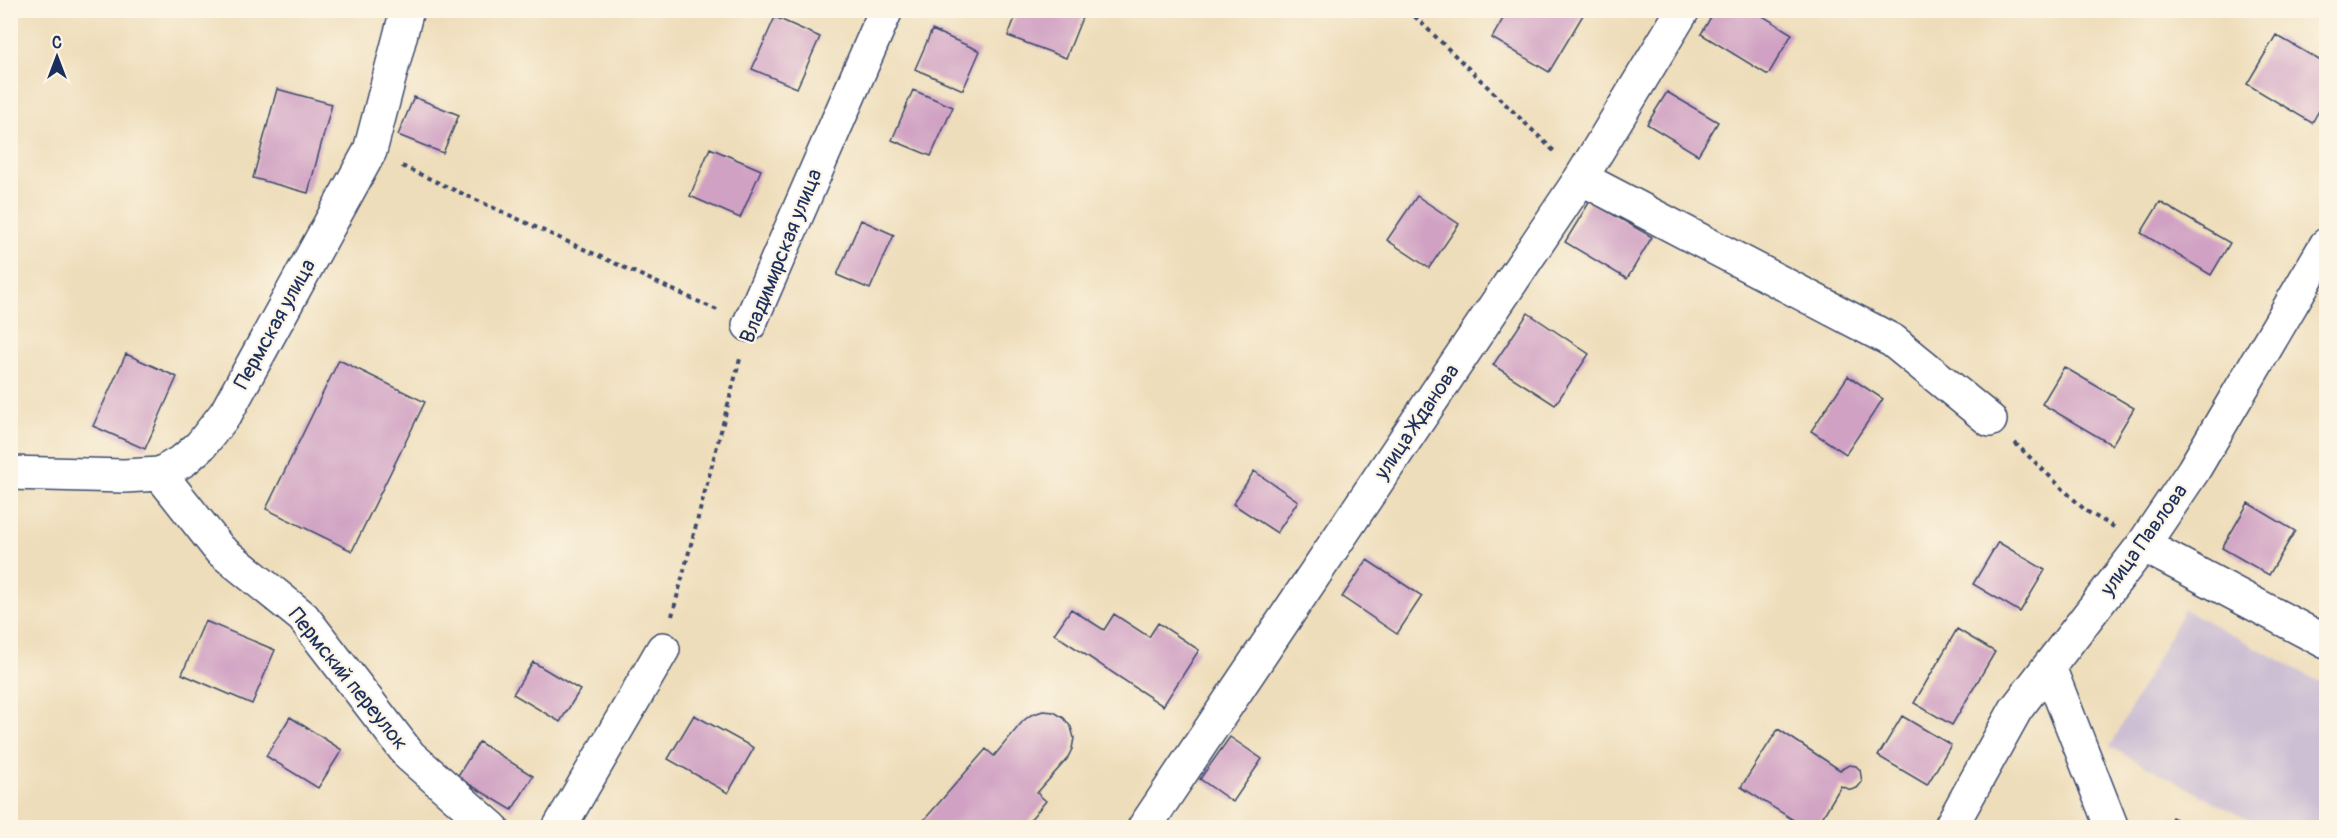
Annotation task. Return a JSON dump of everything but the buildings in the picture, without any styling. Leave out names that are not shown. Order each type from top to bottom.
[{"type":"street","name":"Пермская улица","points":[[10,472],[124,476],[160,474],[184,460],[201,445],[226,413],[370,151],[407,10]]},
{"type":"street","name":"Владимирская улица","points":[[749,325],[886,10]]},
{"type":"street","name":"улица Жданова","points":[[1144,828],[1581,178],[1683,10]]},
{"type":"street","points":[[1581,178],[1893,341],[1990,420]]},
{"type":"street","name":"улица Павлова","points":[[1950,828],[2016,709],[2143,545],[2193,471],[2326,244]]},
{"type":"street","name":"Пермский переулок","points":[[160,474],[220,550],[303,616],[410,756],[492,828]]},
{"type":"street","points":[[2143,545],[2326,642]]},
{"type":"street","points":[[559,828],[663,649]]},
{"type":"street","points":[[2049,667],[2112,828]]},
{"type":"path","points":[[1408,10],[1581,178]]},
{"type":"path","points":[[370,151],[749,325]]},
{"type":"path","name":"Владимирская улица","points":[[663,649],[749,325]]},
{"type":"path","points":[[1990,420],[2086,511],[2143,545]]},
{"type":"shaded area","points":[[2184,609],[2326,685],[2326,827],[2249,827],[2252,822],[2110,747]]}]
